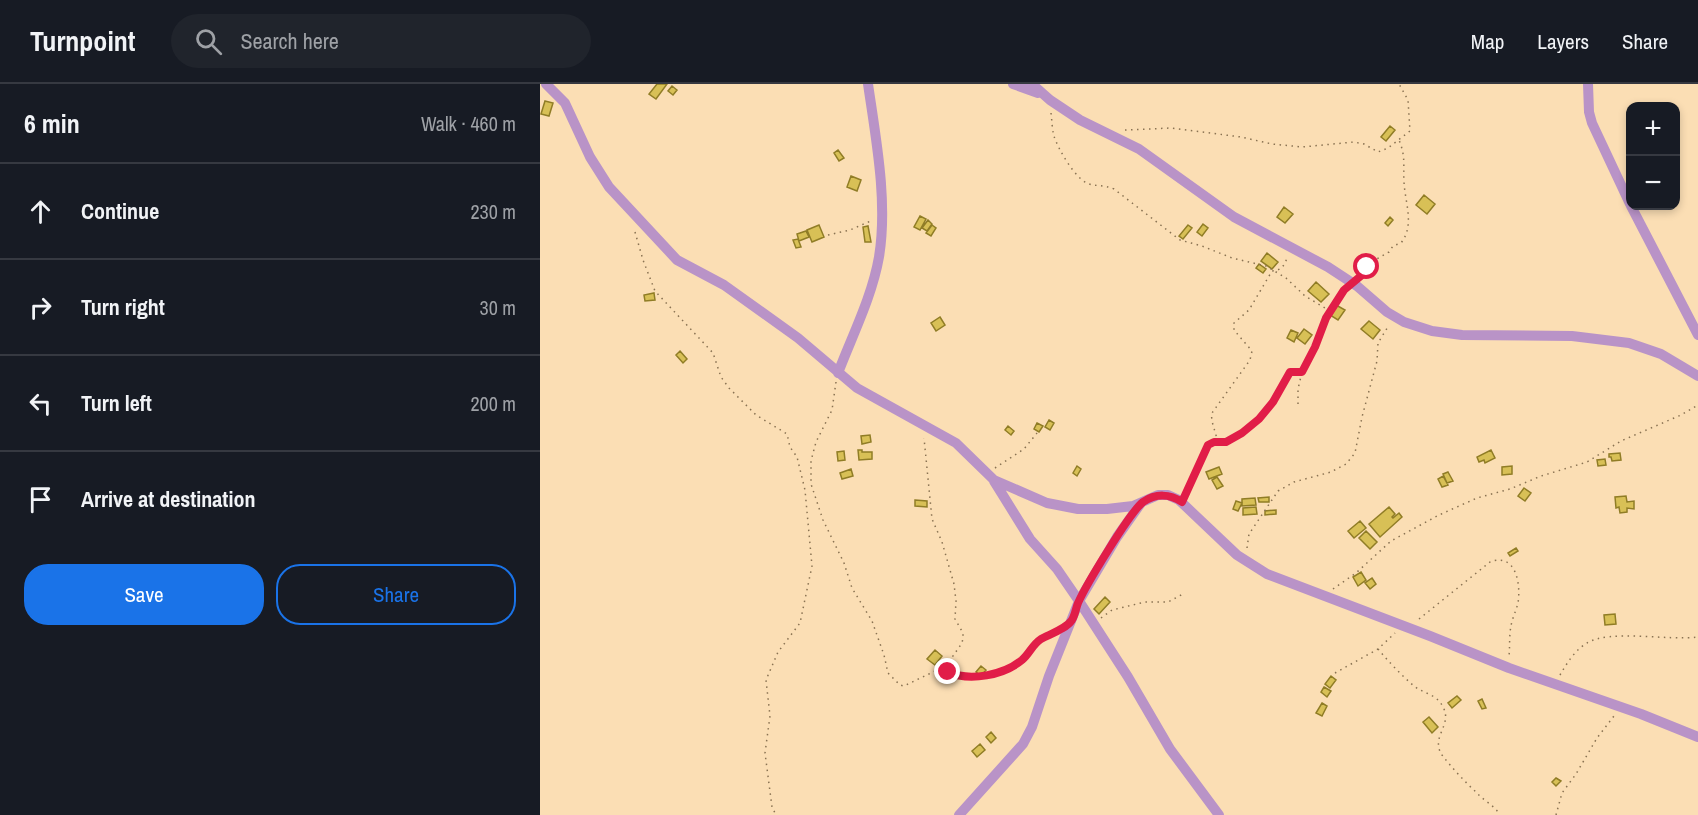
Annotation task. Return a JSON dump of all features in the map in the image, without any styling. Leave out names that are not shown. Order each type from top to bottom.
[{"type":"street","points":[[546,84],[565,103],[597,169],[617,198],[677,260],[724,285],[798,338],[856,388],[963,448],[992,478],[1030,540],[1057,569],[1079,601],[1128,677],[1170,749],[1219,815]]},
{"type":"street","points":[[838,373],[878,260],[881,210],[878,146],[868,84]]},
{"type":"street","points":[[1013,84],[1047,98]]},
{"type":"street","points":[[1032,84],[1047,98],[1080,120],[1127,142],[1153,158],[1234,217],[1352,283],[1395,317],[1419,328],[1455,334],[1572,336],[1629,343],[1661,354],[1698,376]]},
{"type":"street","points":[[1588,84],[1589,112],[1592,123],[1626,194]]},
{"type":"street","points":[[1634,210],[1698,335]]},
{"type":"street","points":[[992,478],[1018,492],[1062,507],[1107,508],[1141,503],[1152,497],[1168,495],[1182,502],[1237,555],[1256,569],[1295,587],[1405,626],[1509,668],[1624,708],[1698,737]]},
{"type":"street","points":[[959,815],[1023,744],[1032,727],[1049,676],[1079,601],[1117,537],[1141,503]]},
{"type":"path","points":[[1106,132],[1171,128],[1302,147],[1354,142],[1364,144],[1378,152],[1408,134],[1411,128],[1408,100],[1399,84]]},
{"type":"path","points":[[1047,98],[1057,144],[1083,181],[1103,184],[1114,189],[1180,240],[1232,258],[1261,264],[1286,278],[1305,296],[1330,311]]},
{"type":"path","points":[[1298,404],[1298,389],[1302,372],[1330,311],[1344,290],[1375,260],[1389,252],[1393,246],[1401,243],[1408,229],[1408,206],[1404,182],[1405,156],[1398,139]]},
{"type":"path","points":[[828,235],[867,223],[874,219],[881,210]]},
{"type":"path","points":[[630,211],[643,260],[655,291],[713,353],[721,377],[729,388],[756,415],[787,434],[790,447],[797,457],[805,490],[812,560],[811,575],[800,623],[778,652],[766,680],[770,716],[765,753],[772,807],[776,815]]},
{"type":"path","points":[[1272,271],[1279,271],[1283,268],[1293,248]]},
{"type":"path","points":[[1217,442],[1212,413],[1247,365],[1252,351],[1234,330],[1234,323],[1250,310],[1272,271]]},
{"type":"path","points":[[1256,569],[1246,548],[1247,538],[1278,491],[1294,482],[1331,472],[1346,464],[1355,453],[1377,362],[1378,343],[1395,317]]},
{"type":"path","points":[[1182,502],[1188,493],[1204,449],[1210,443],[1226,442],[1251,426],[1266,412],[1290,372],[1302,372]]},
{"type":"path","points":[[838,373],[833,392],[832,410],[816,442],[811,461],[811,484],[823,520],[843,562],[852,588],[872,621],[890,676],[900,685],[906,685],[939,667],[953,656],[963,638],[954,616],[956,601],[954,584],[942,542],[932,519],[923,425]]},
{"type":"path","points":[[1323,597],[1356,573],[1391,542],[1439,515],[1477,498],[1517,487],[1541,476],[1587,462],[1622,441],[1698,405]]},
{"type":"path","points":[[992,478],[996,468],[1024,449],[1037,433]]},
{"type":"path","points":[[1335,673],[1378,649],[1490,562],[1498,560],[1508,561],[1512,566],[1518,591],[1518,603],[1511,625],[1509,668]]},
{"type":"path","points":[[1095,626],[1108,611],[1145,602],[1168,602],[1183,594]]},
{"type":"path","points":[[939,667],[952,674],[974,677],[988,675],[1022,660],[1036,642],[1072,621]]},
{"type":"path","points":[[1554,684],[1578,650],[1595,639],[1609,636],[1678,639],[1698,637]]},
{"type":"path","points":[[1378,649],[1410,683],[1434,696],[1443,706],[1446,720],[1438,738],[1439,749],[1466,782],[1500,815]]},
{"type":"path","points":[[1556,815],[1562,793],[1597,738],[1615,715],[1624,708]]},
{"type":"building","points":[[657,84],[667,84],[656,99],[649,94]]},
{"type":"building","points":[[672,86],[677,90],[673,95],[668,91]]},
{"type":"building","points":[[545,101],[553,103],[549,116],[541,114]]},
{"type":"building","points":[[1390,126],[1395,130],[1386,141],[1381,137]]},
{"type":"building","points":[[838,150],[844,158],[839,161],[834,153]]},
{"type":"building","points":[[851,176],[861,180],[857,191],[847,187]]},
{"type":"building","points":[[1424,195],[1435,204],[1427,214],[1416,205]]},
{"type":"building","points":[[1284,207],[1293,214],[1285,223],[1277,217]]},
{"type":"building","points":[[920,216],[926,219],[920,230],[914,227]]},
{"type":"building","points":[[1390,217],[1393,220],[1388,226],[1385,223]]},
{"type":"building","points":[[928,220],[932,224],[927,231],[922,228]]},
{"type":"building","points":[[1203,224],[1208,228],[1202,236],[1197,232]]},
{"type":"building","points":[[819,225],[824,237],[812,242],[807,230]]},
{"type":"building","points":[[932,225],[936,228],[931,236],[926,233]]},
{"type":"building","points":[[1188,225],[1192,228],[1183,239],[1179,236]]},
{"type":"building","points":[[868,226],[871,242],[865,242],[863,227]]},
{"type":"building","points":[[806,231],[809,237],[799,241],[797,234]]},
{"type":"building","points":[[798,239],[801,247],[796,248],[793,240]]},
{"type":"building","points":[[1267,253],[1278,262],[1272,269],[1261,261]]},
{"type":"building","points":[[1259,264],[1266,269],[1263,273],[1256,268]]},
{"type":"building","points":[[1316,282],[1329,294],[1321,302],[1308,291]]},
{"type":"building","points":[[654,293],[655,300],[645,301],[644,295]]},
{"type":"building","points":[[1336,305],[1345,310],[1338,320],[1330,315]]},
{"type":"building","points":[[940,317],[945,325],[936,331],[931,323]]},
{"type":"building","points":[[1369,321],[1380,330],[1373,339],[1361,329]]},
{"type":"building","points":[[1304,329],[1312,335],[1305,344],[1297,338]]},
{"type":"building","points":[[1291,330],[1298,333],[1294,342],[1287,338]]},
{"type":"building","points":[[680,351],[687,359],[683,363],[676,355]]},
{"type":"building","points":[[1049,420],[1054,423],[1050,430],[1045,427]]},
{"type":"building","points":[[1037,423],[1043,426],[1039,432],[1034,429]]},
{"type":"building","points":[[1008,426],[1014,431],[1011,435],[1005,430]]},
{"type":"building","points":[[870,435],[871,442],[862,444],[861,436]]},
{"type":"building","points":[[858,450],[872,452],[872,459],[859,460]]},
{"type":"building","points":[[1491,450],[1495,458],[1485,463],[1484,460],[1479,462],[1477,457]]},
{"type":"building","points":[[844,451],[845,460],[838,461],[837,452]]},
{"type":"building","points":[[1620,453],[1621,460],[1612,461],[1609,457],[1609,454]]},
{"type":"building","points":[[1605,459],[1606,465],[1598,466],[1597,460]]},
{"type":"building","points":[[1077,466],[1081,469],[1077,476],[1073,473]]},
{"type":"building","points":[[1512,466],[1512,474],[1502,475],[1502,467]]},
{"type":"building","points":[[1219,467],[1222,474],[1209,479],[1206,472]]},
{"type":"building","points":[[851,469],[853,476],[842,479],[840,473]]},
{"type":"building","points":[[1448,472],[1453,481],[1447,483],[1443,474]]},
{"type":"building","points":[[1443,476],[1448,485],[1442,487],[1438,479]]},
{"type":"building","points":[[1217,477],[1223,486],[1217,489],[1212,480]]},
{"type":"building","points":[[1524,488],[1531,493],[1525,501],[1518,496]]},
{"type":"building","points":[[1626,496],[1627,502],[1634,501],[1634,509],[1627,508],[1627,512],[1620,513],[1619,507],[1616,508],[1615,497]]},
{"type":"building","points":[[1269,497],[1269,502],[1259,502],[1258,498]]},
{"type":"building","points":[[1255,498],[1256,505],[1242,506],[1242,499]]},
{"type":"building","points":[[915,500],[927,501],[927,507],[915,506]]},
{"type":"building","points":[[1236,501],[1242,503],[1238,511],[1233,509]]},
{"type":"building","points":[[1256,507],[1257,514],[1243,515],[1243,508]]},
{"type":"building","points":[[1389,507],[1395,514],[1393,518],[1399,513],[1402,517],[1380,537],[1369,524]]},
{"type":"building","points":[[1276,510],[1276,514],[1265,515],[1265,511]]},
{"type":"building","points":[[1360,521],[1366,528],[1354,538],[1348,531]]},
{"type":"building","points":[[1366,531],[1377,542],[1370,549],[1359,538]]},
{"type":"building","points":[[1516,548],[1518,551],[1510,556],[1508,553]]},
{"type":"building","points":[[1361,572],[1366,580],[1358,586],[1353,577]]},
{"type":"building","points":[[1372,578],[1376,584],[1370,589],[1365,583]]},
{"type":"building","points":[[1105,597],[1110,602],[1099,614],[1094,609]]},
{"type":"building","points":[[1615,614],[1616,624],[1605,625],[1604,615]]},
{"type":"building","points":[[935,650],[942,656],[935,665],[927,659]]},
{"type":"building","points":[[981,666],[986,670],[981,676],[976,672]]},
{"type":"building","points":[[1331,676],[1336,680],[1330,688],[1325,684]]},
{"type":"building","points":[[1324,687],[1331,691],[1327,697],[1321,692]]},
{"type":"building","points":[[1457,696],[1461,700],[1452,708],[1448,703]]},
{"type":"building","points":[[1482,699],[1486,708],[1482,709],[1478,701]]},
{"type":"building","points":[[1322,703],[1327,706],[1322,716],[1316,713]]},
{"type":"building","points":[[1429,717],[1438,727],[1432,733],[1423,722]]},
{"type":"building","points":[[991,732],[996,738],[991,743],[986,737]]},
{"type":"building","points":[[980,744],[985,750],[977,757],[972,751]]},
{"type":"building","points":[[1556,778],[1561,781],[1556,786],[1552,782]]},
{"type":"route","points":[[948,672],[982,677],[1000,671],[1022,660],[1036,642],[1072,621],[1079,601],[1117,537],[1141,503],[1158,495],[1168,495],[1182,502],[1188,493],[1204,449],[1210,443],[1226,442],[1242,433],[1266,412],[1290,372],[1294,370],[1302,372],[1326,318],[1344,290],[1362,275],[1367,267]]}]
